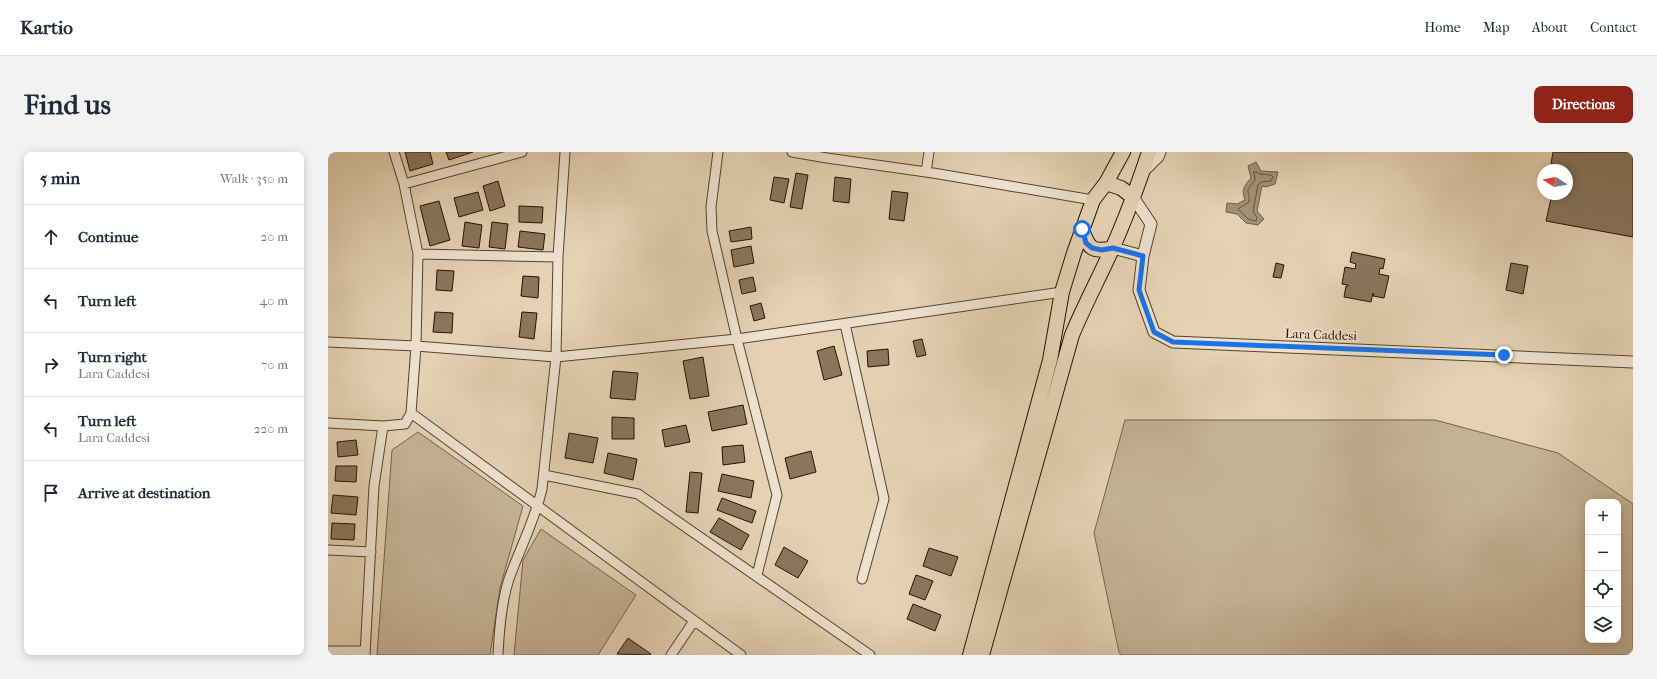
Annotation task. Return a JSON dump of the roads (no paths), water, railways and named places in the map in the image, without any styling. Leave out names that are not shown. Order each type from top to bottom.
[{"type":"main road","points":[[973,653],[1050,360],[1062,292],[1093,200],[1106,183],[1123,152]]},
{"type":"main road","points":[[973,653],[1072,335],[1085,304],[1113,248],[1149,152]]},
{"type":"main road","points":[[1106,183],[1121,188],[1133,197]]},
{"type":"main road","points":[[1082,229],[1086,243],[1092,248],[1102,250],[1113,248]]},
{"type":"street","points":[[328,423],[383,426],[405,424],[411,413],[416,346],[418,254],[404,184],[394,152]]},
{"type":"street","points":[[404,184],[522,152]]},
{"type":"street","points":[[498,655],[500,630],[509,580],[538,506],[544,475],[556,356],[558,257],[565,152]]},
{"type":"street","points":[[718,152],[711,207],[712,231],[737,339],[777,495],[756,575]]},
{"type":"street","points":[[792,152],[926,172],[1093,200]]},
{"type":"street","points":[[926,172],[929,152]]},
{"type":"street","points":[[1141,175],[1159,157],[1161,152]]},
{"type":"street","name":"Lara Caddesi","points":[[1133,197],[1151,224],[1143,256],[1139,290],[1154,332],[1173,342],[1633,362]]},
{"type":"street","points":[[1113,248],[1143,256]]},
{"type":"street","points":[[418,254],[558,257]]},
{"type":"street","points":[[328,342],[416,346],[556,356],[737,339],[1062,292]]},
{"type":"street","points":[[845,324],[884,499],[862,579]]},
{"type":"street","points":[[411,413],[741,655]]},
{"type":"street","points":[[328,651],[365,653],[374,486],[383,426]]},
{"type":"street","points":[[544,475],[638,494],[870,655]]},
{"type":"street","points":[[328,550],[371,552]]},
{"type":"street","points":[[671,655],[694,621]]},
{"type":"water","points":[[1256,162],[1261,171],[1278,172],[1275,184],[1266,187],[1262,186],[1257,211],[1264,219],[1258,225],[1246,223],[1237,214],[1226,212],[1227,203],[1237,204],[1245,200],[1243,193],[1244,188],[1251,178],[1248,166]]}]
